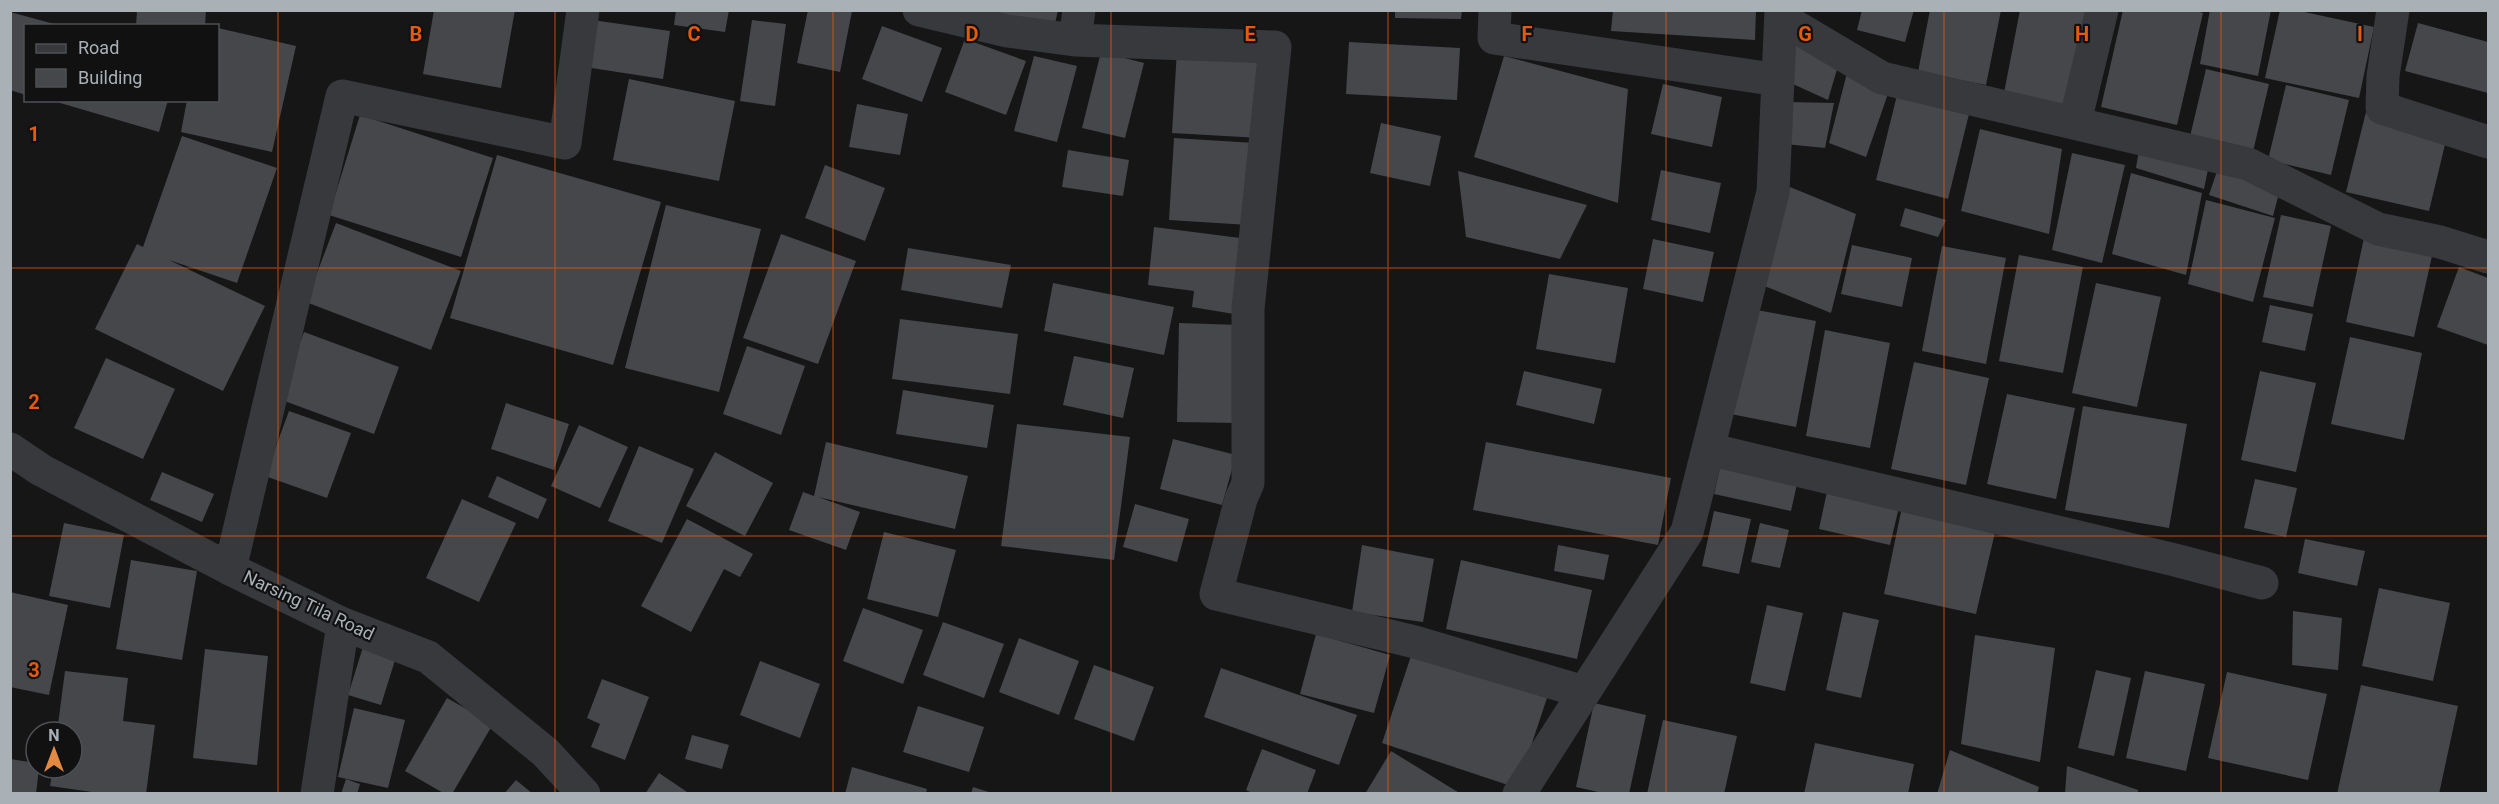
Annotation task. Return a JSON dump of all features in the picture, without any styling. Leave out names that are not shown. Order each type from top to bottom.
[{"type":"street","points":[[230,569],[342,96],[565,142],[583,10]]},
{"type":"street","points":[[919,10],[1007,31],[1077,25],[1275,47],[1248,309],[1248,483],[1241,499],[1216,594],[1415,642],[1584,692]]},
{"type":"street","points":[[1495,10],[1494,38],[1778,80]]},
{"type":"street","points":[[2075,122],[2102,10]]},
{"type":"street","points":[[2393,10],[2383,76],[2382,108],[2488,142]]},
{"type":"street","points":[[1519,794],[1688,532],[1773,192],[1781,14],[1882,78],[2248,164],[2378,229],[2440,242],[2488,257]]},
{"type":"street","name":"Narsing Tila Road","points":[[10,449],[41,470],[230,569],[343,624],[428,657],[545,752],[584,794]]},
{"type":"street","points":[[1708,449],[2175,560],[2262,583]]},
{"type":"street","points":[[317,794],[343,624]]},
{"type":"building","points":[[137,10],[206,10],[205,24],[136,24]]},
{"type":"building","points":[[434,10],[515,10],[501,88],[423,74]]},
{"type":"building","points":[[676,10],[729,10],[725,32],[674,25]]},
{"type":"building","points":[[808,10],[852,11],[840,72],[797,63]]},
{"type":"building","points":[[948,10],[1058,10],[1053,33]]},
{"type":"building","points":[[1395,10],[1462,10],[1461,19],[1395,18]]},
{"type":"building","points":[[1613,10],[1756,10],[1755,40],[1611,31]]},
{"type":"building","points":[[1862,10],[1914,10],[1905,42],[1857,30]]},
{"type":"building","points":[[1930,10],[2001,10],[1986,85],[1918,72]]},
{"type":"building","points":[[2020,10],[2091,10],[2070,111],[2003,98]]},
{"type":"building","points":[[2123,10],[2193,10],[2203,13],[2177,125],[2101,107]]},
{"type":"building","points":[[2210,10],[2271,10],[2258,76],[2200,64]]},
{"type":"building","points":[[2280,10],[2295,10],[2374,27],[2359,98],[2265,78]]},
{"type":"building","points":[[10,12],[54,24],[24,24],[24,94],[10,90]]},
{"type":"building","points":[[592,20],[670,31],[663,79],[585,67]]},
{"type":"building","points":[[752,20],[786,24],[775,106],[740,101]]},
{"type":"building","points":[[2418,23],[2488,42],[2488,93],[2405,71]]},
{"type":"building","points":[[882,26],[942,48],[922,102],[862,79]]},
{"type":"building","points":[[219,28],[296,46],[272,152],[181,132],[187,102],[219,102]]},
{"type":"building","points":[[1790,35],[1840,59],[1828,100],[1782,79]]},
{"type":"building","points":[[965,39],[1026,61],[1006,115],[945,92]]},
{"type":"building","points":[[1349,42],[1460,48],[1457,100],[1346,94]]},
{"type":"building","points":[[1177,50],[1265,56],[1260,138],[1172,133]]},
{"type":"building","points":[[1101,52],[1144,63],[1125,138],[1082,128]]},
{"type":"building","points":[[1034,56],[1077,66],[1057,142],[1014,131]]},
{"type":"building","points":[[1504,56],[1628,89],[1618,203],[1474,157]]},
{"type":"building","points":[[1848,69],[1890,88],[1866,157],[1829,143]]},
{"type":"building","points":[[2206,69],[2269,84],[2251,160],[2188,145]]},
{"type":"building","points":[[629,79],[735,101],[719,181],[613,160]]},
{"type":"building","points":[[1663,84],[1722,97],[1712,147],[1651,134]]},
{"type":"building","points":[[2286,85],[2349,100],[2331,175],[2268,160]]},
{"type":"building","points":[[1899,87],[1971,106],[1948,199],[1876,180]]},
{"type":"building","points":[[57,102],[167,102],[159,132]]},
{"type":"building","points":[[1788,102],[1834,103],[1825,148],[1785,144]]},
{"type":"building","points":[[857,104],[908,114],[900,155],[849,147]]},
{"type":"building","points":[[2366,112],[2448,132],[2429,211],[2346,192]]},
{"type":"building","points":[[360,115],[493,158],[461,257],[329,215]]},
{"type":"building","points":[[1381,123],[1441,136],[1430,186],[1370,173]]},
{"type":"building","points":[[1980,129],[2062,149],[2049,234],[1961,211]]},
{"type":"building","points":[[182,136],[277,168],[237,283],[169,260],[265,306],[223,391],[95,329],[137,244],[143,247]]},
{"type":"building","points":[[1174,138],[1255,143],[1249,225],[1169,220]]},
{"type":"building","points":[[2140,143],[2210,160],[2204,189],[2136,168]]},
{"type":"building","points":[[1068,150],[1129,160],[1123,196],[1062,187]]},
{"type":"building","points":[[2072,153],[2125,165],[2102,263],[2052,250]]},
{"type":"building","points":[[497,155],[661,202],[613,365],[450,318]]},
{"type":"building","points":[[2220,162],[2282,182],[2273,216],[2209,195]]},
{"type":"building","points":[[825,165],[885,188],[865,241],[805,218]]},
{"type":"building","points":[[1661,170],[1721,183],[1710,233],[1651,220]]},
{"type":"building","points":[[1458,171],[1587,205],[1560,259],[1466,237]]},
{"type":"building","points":[[2131,173],[2202,193],[2186,275],[2112,254]]},
{"type":"building","points":[[1790,187],[1856,214],[1831,313],[1762,285]]},
{"type":"building","points":[[2206,200],[2275,218],[2253,302],[2188,284]]},
{"type":"building","points":[[666,205],[761,229],[719,392],[625,368]]},
{"type":"building","points":[[1905,208],[1946,220],[1938,237],[1900,226]]},
{"type":"building","points":[[2281,215],[2331,226],[2313,307],[2263,297]]},
{"type":"building","points":[[336,223],[461,271],[431,350],[306,302]]},
{"type":"building","points":[[1154,227],[1248,239],[1240,315],[1192,307],[1194,291],[1148,285]]},
{"type":"building","points":[[2365,233],[2434,247],[2414,337],[2346,322]]},
{"type":"building","points":[[781,234],[856,261],[818,364],[743,338]]},
{"type":"building","points":[[1653,239],[1714,252],[1703,302],[1643,289]]},
{"type":"building","points":[[1852,245],[1912,258],[1902,307],[1841,294]]},
{"type":"building","points":[[1942,246],[2006,258],[1986,364],[1922,351]]},
{"type":"building","points":[[908,248],[1011,265],[1002,308],[901,290]]},
{"type":"building","points":[[2019,255],[2083,267],[2063,373],[1999,361]]},
{"type":"building","points":[[2459,267],[2488,278],[2488,345],[2437,327]]},
{"type":"building","points":[[1549,274],[1628,288],[1615,363],[1536,349]]},
{"type":"building","points":[[1053,283],[1174,307],[1164,355],[1044,331]]},
{"type":"building","points":[[2096,283],[2161,297],[2137,407],[2072,393]]},
{"type":"building","points":[[2270,305],[2313,314],[2305,351],[2262,342]]},
{"type":"building","points":[[1751,309],[1816,321],[1796,427],[1731,414]]},
{"type":"building","points":[[900,319],[1018,334],[1010,394],[892,379]]},
{"type":"building","points":[[1179,323],[1240,325],[1238,423],[1177,422]]},
{"type":"building","points":[[1825,330],[1890,343],[1870,448],[1806,436]]},
{"type":"building","points":[[304,332],[399,367],[374,434],[279,399]]},
{"type":"building","points":[[2350,337],[2422,353],[2404,440],[2331,424]]},
{"type":"building","points":[[747,346],[805,366],[781,435],[723,414]]},
{"type":"building","points":[[1074,356],[1134,368],[1123,418],[1063,405]]},
{"type":"building","points":[[106,358],[175,389],[143,459],[74,428]]},
{"type":"building","points":[[1914,362],[1989,378],[1966,485],[1891,469]]},
{"type":"building","points":[[1524,371],[1602,389],[1594,424],[1516,405]]},
{"type":"building","points":[[2260,371],[2316,383],[2296,472],[2241,460]]},
{"type":"building","points":[[903,390],[994,405],[987,448],[896,434]]},
{"type":"building","points":[[2007,394],[2075,408],[2056,499],[1987,484]]},
{"type":"building","points":[[506,403],[569,424],[554,470],[491,449]]},
{"type":"building","points":[[2083,406],[2187,424],[2169,528],[2065,510]]},
{"type":"building","points":[[289,411],[351,433],[327,498],[265,476]]},
{"type":"building","points":[[1017,424],[1130,437],[1114,560],[1001,546]]},
{"type":"building","points":[[579,425],[628,447],[600,508],[551,486]]},
{"type":"building","points":[[1173,439],[1236,455],[1222,505],[1160,489]]},
{"type":"building","points":[[826,442],[968,476],[955,529],[818,497],[860,512],[846,550],[789,530],[803,492],[814,496]]},
{"type":"building","points":[[1486,442],[1671,478],[1658,545],[1473,510]]},
{"type":"building","points":[[639,446],[694,469],[662,543],[608,521]]},
{"type":"building","points":[[715,452],[773,483],[745,536],[686,506]]},
{"type":"building","points":[[1722,459],[1799,475],[1791,511],[1714,494]]},
{"type":"building","points":[[162,472],[214,494],[202,522],[150,500]]},
{"type":"building","points":[[497,476],[547,499],[538,519],[488,497]]},
{"type":"building","points":[[2255,479],[2297,488],[2286,537],[2244,528]]},
{"type":"building","points":[[1828,487],[1900,503],[1890,545],[1819,529]]},
{"type":"building","points":[[462,499],[516,523],[479,602],[426,578]]},
{"type":"building","points":[[1135,504],[1189,519],[1177,562],[1123,547]]},
{"type":"building","points":[[1902,507],[1996,528],[1976,614],[1884,594]]},
{"type":"building","points":[[1714,511],[1751,519],[1739,574],[1702,566]]},
{"type":"building","points":[[687,519],[753,554],[740,577],[724,569],[691,632],[641,606]]},
{"type":"building","points":[[64,523],[124,535],[110,608],[49,596]]},
{"type":"building","points":[[1760,523],[1789,530],[1780,568],[1751,562]]},
{"type":"building","points":[[884,532],[956,550],[938,617],[867,599]]},
{"type":"building","points":[[2305,539],[2365,551],[2357,586],[2298,573]]},
{"type":"building","points":[[1362,545],[1434,559],[1423,622],[1352,612]]},
{"type":"building","points":[[1558,545],[1609,555],[1604,580],[1554,571]]},
{"type":"building","points":[[131,560],[197,571],[182,660],[116,649]]},
{"type":"building","points":[[1461,560],[1592,590],[1577,659],[1446,629]]},
{"type":"building","points":[[2379,588],[2450,603],[2433,681],[2362,666]]},
{"type":"building","points":[[10,592],[68,605],[49,695],[10,687]]},
{"type":"building","points":[[1767,605],[1803,613],[1785,691],[1750,683]]},
{"type":"building","points":[[863,608],[923,630],[903,684],[843,661]]},
{"type":"building","points":[[2293,611],[2342,618],[2338,670],[2292,665]]},
{"type":"building","points":[[1843,612],[1879,620],[1861,698],[1826,690]]},
{"type":"building","points":[[943,622],[1004,644],[984,698],[923,675]]},
{"type":"building","points":[[1316,634],[1390,655],[1374,713],[1300,694]]},
{"type":"building","points":[[1975,635],[2055,648],[2040,762],[1961,744]]},
{"type":"building","points":[[1019,638],[1079,661],[1059,715],[999,692]]},
{"type":"building","points":[[363,647],[396,657],[381,705],[348,695]]},
{"type":"building","points":[[205,649],[268,656],[257,765],[193,758]]},
{"type":"building","points":[[1412,653],[1547,698],[1517,788],[1382,743]]},
{"type":"building","points":[[760,661],[820,684],[800,738],[740,715]]},
{"type":"building","points":[[1094,665],[1154,687],[1134,741],[1074,719]]},
{"type":"building","points":[[1221,668],[1357,715],[1339,765],[1204,717]]},
{"type":"building","points":[[2096,670],[2131,678],[2114,756],[2078,748]]},
{"type":"building","points":[[65,671],[128,678],[123,721],[155,725],[146,794],[106,794],[50,786],[51,780],[84,780],[84,720],[59,720]]},
{"type":"building","points":[[2145,671],[2205,684],[2186,771],[2126,758]]},
{"type":"building","points":[[2227,672],[2327,694],[2308,780],[2208,758]]},
{"type":"building","points":[[602,679],[649,697],[625,760],[591,747],[600,724],[587,718]]},
{"type":"building","points":[[2361,685],[2458,706],[2439,794],[2337,794]]},
{"type":"building","points":[[447,698],[493,724],[452,794],[445,794],[405,771]]},
{"type":"building","points":[[1594,703],[1646,715],[1629,794],[1607,794],[1576,787]]},
{"type":"building","points":[[918,706],[984,727],[969,772],[903,752]]},
{"type":"building","points":[[354,708],[405,720],[388,788],[338,777]]},
{"type":"building","points":[[1663,720],[1737,736],[1724,794],[1647,794]]},
{"type":"building","points":[[692,735],[729,745],[722,769],[685,759]]},
{"type":"building","points":[[1815,743],[1914,764],[1908,794],[1804,794]]},
{"type":"building","points":[[1262,749],[1316,770],[1307,794],[1254,794],[1246,790]]},
{"type":"building","points":[[1950,750],[2039,787],[2037,794],[1937,794]]},
{"type":"building","points":[[1391,751],[1461,794],[1365,794]]},
{"type":"building","points":[[10,759],[24,761],[24,780],[38,780],[36,794],[10,792]]},
{"type":"building","points":[[2067,766],[2138,790],[2138,794],[2065,794]]},
{"type":"building","points":[[852,767],[927,789],[926,794],[845,794]]},
{"type":"building","points":[[659,773],[690,794],[645,794]]},
{"type":"building","points":[[346,779],[360,784],[357,794],[341,794]]},
{"type":"building","points":[[516,780],[533,794],[504,794]]},
{"type":"building","points":[[973,787],[992,793],[992,794],[971,794]]}]
